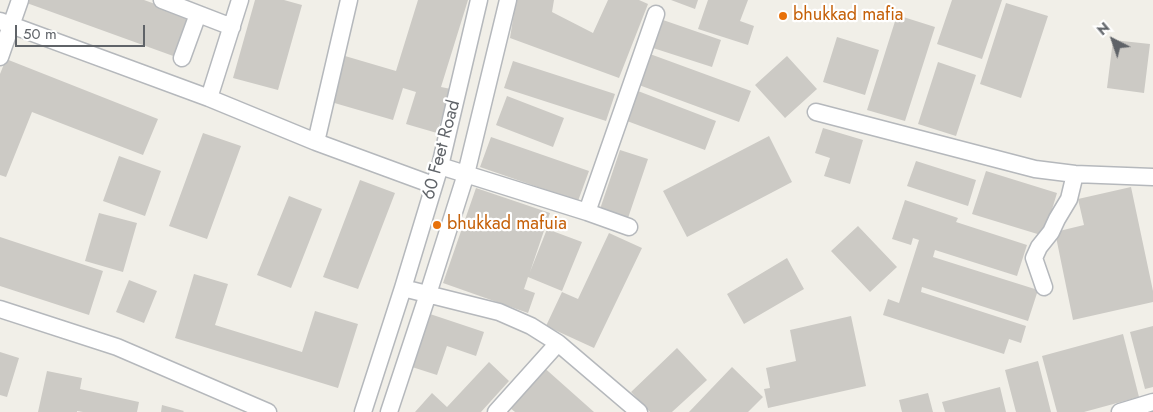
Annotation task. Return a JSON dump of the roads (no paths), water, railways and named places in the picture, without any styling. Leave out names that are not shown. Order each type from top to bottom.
[{"type":"street","points":[[0,57],[6,23],[20,0]]},
{"type":"street","points":[[162,0],[232,26]]},
{"type":"street","points":[[209,98],[240,0]]},
{"type":"street","points":[[316,142],[349,0]]},
{"type":"street","name":"60 Feet Road","points":[[363,412],[440,166],[479,0]]},
{"type":"street","points":[[389,412],[466,174],[508,0]]},
{"type":"street","points":[[182,58],[198,14]]},
{"type":"street","points":[[587,212],[656,14]]},
{"type":"street","points":[[6,23],[209,98],[316,142],[434,185]]},
{"type":"street","points":[[816,112],[1035,169],[1076,174],[1153,177]]},
{"type":"street","points":[[440,166],[629,227]]},
{"type":"street","points":[[1044,287],[1034,258],[1069,199],[1076,174]]},
{"type":"street","points":[[403,288],[499,312],[531,326],[558,343],[639,412]]},
{"type":"street","points":[[0,309],[117,347],[268,412]]},
{"type":"street","points":[[496,412],[558,343]]},
{"type":"street","points":[[1120,412],[1153,402]]},
{"type":"place","name":"bhukkad mafia","points":[[783,16]]},
{"type":"place","name":"bhukkad mafuia","points":[[437,225]]}]
